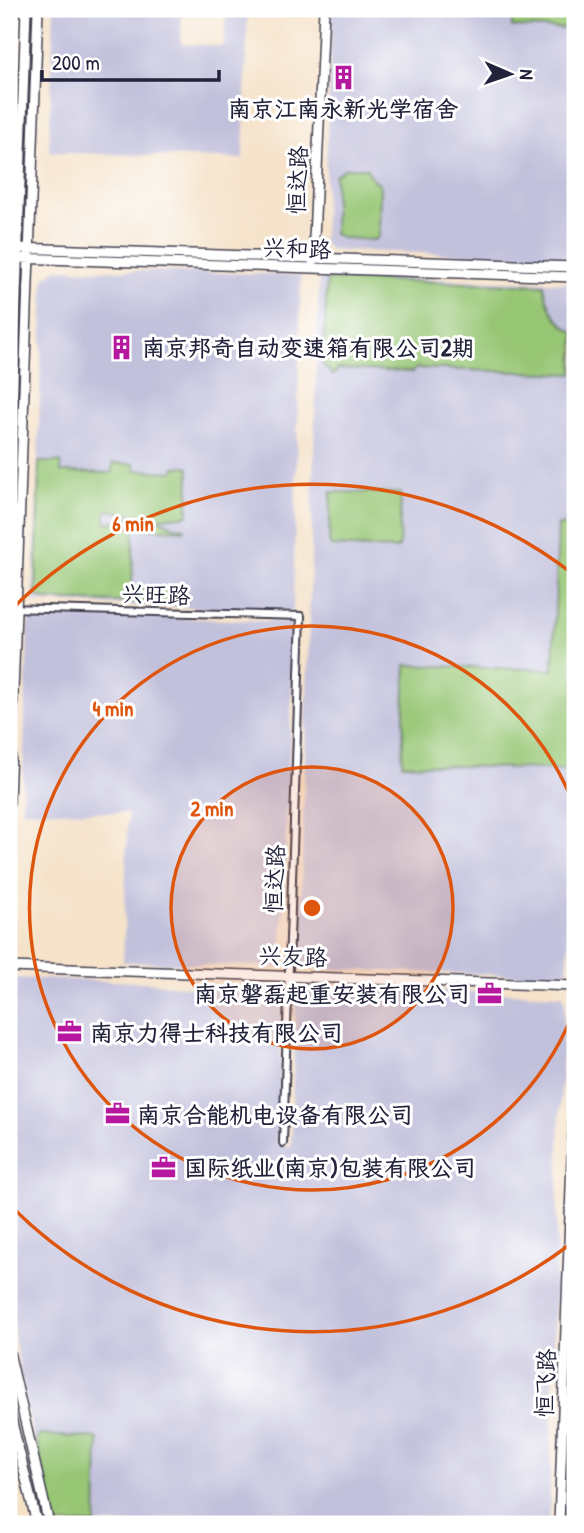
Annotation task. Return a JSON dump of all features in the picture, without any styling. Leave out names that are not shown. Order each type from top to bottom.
[{"type":"main road","points":[[9,496],[26,9]]},
{"type":"main road","points":[[9,802],[12,608],[30,253],[38,9]]},
{"type":"main road","name":"恒达路","points":[[312,268],[324,9]]},
{"type":"main road","name":"兴和路","points":[[18,248],[30,253],[312,268],[575,277]]},
{"type":"main road","name":"兴和路","points":[[17,258],[30,253],[313,257],[575,267]]},
{"type":"main road","name":"兴友路","points":[[9,967],[575,986]]},
{"type":"main road","name":"恒飞路","points":[[559,1524],[575,1076]]},
{"type":"main road","points":[[9,1352],[49,1524]]},
{"type":"main road","name":"恒飞路","points":[[571,1524],[575,1377]]},
{"type":"main road","points":[[9,1410],[37,1524]]},
{"type":"street","name":"兴旺路","points":[[12,608],[301,616]]},
{"type":"street","name":"恒达路","points":[[283,1143],[301,616]]},
{"type":"shaded area","points":[[9,9],[19,9],[15,89],[9,89]]},
{"type":"shaded area","points":[[54,9],[182,9],[181,44],[224,46],[226,9],[248,9],[243,159],[49,152]]},
{"type":"shaded area","points":[[332,9],[512,9],[512,27],[575,29],[575,258],[332,250],[323,243]]},
{"type":"shaded area","points":[[57,269],[301,275],[293,611],[33,602],[44,278]]},
{"type":"shaded area","points":[[326,276],[575,283],[575,818],[567,977],[299,968],[319,281]]},
{"type":"shaded area","points":[[36,613],[290,622],[294,631],[281,967],[123,962],[128,813],[22,810],[28,623],[30,616]]},
{"type":"shaded area","points":[[12,978],[283,990],[277,1145],[291,1146],[298,985],[563,995],[565,1003],[549,1524],[56,1524],[34,1443],[14,1337],[9,1183]]},
{"type":"green space","points":[[512,9],[575,9],[575,29],[512,27]]},
{"type":"green space","points":[[346,168],[366,168],[380,184],[379,236],[375,240],[342,238],[334,234],[335,175]]},
{"type":"green space","points":[[327,279],[544,285],[553,313],[575,333],[573,374],[417,368],[412,372],[338,369],[333,375],[323,365]]},
{"type":"green space","points":[[39,462],[61,462],[61,472],[112,473],[113,463],[135,464],[135,470],[174,472],[175,467],[189,468],[188,515],[152,519],[107,510],[105,518],[107,523],[128,519],[146,523],[161,520],[174,527],[185,528],[134,528],[132,587],[183,589],[187,596],[186,604],[47,600],[36,595]]},
{"type":"green space","points":[[331,492],[401,493],[399,547],[331,546]]},
{"type":"green space","points":[[558,525],[575,526],[572,770],[402,764],[406,665],[553,670]]},
{"type":"green space","points":[[40,1435],[97,1438],[96,1524],[57,1524],[36,1441]]},
{"type":"place","name":"南京江南永新光学宿舍","points":[[343,78]]},
{"type":"place","name":"南京邦奇自动变速箱有限公司2期","points":[[122,347]]},
{"type":"place","name":"南京磐磊起重安装有限公司","points":[[490,993]]},
{"type":"place","name":"南京力得士科技有限公司","points":[[70,1032]]},
{"type":"place","name":"南京合能机电设备有限公司","points":[[117,1114]]},
{"type":"place","name":"国际纸业(南京)包装有限公司","points":[[164,1167]]}]
